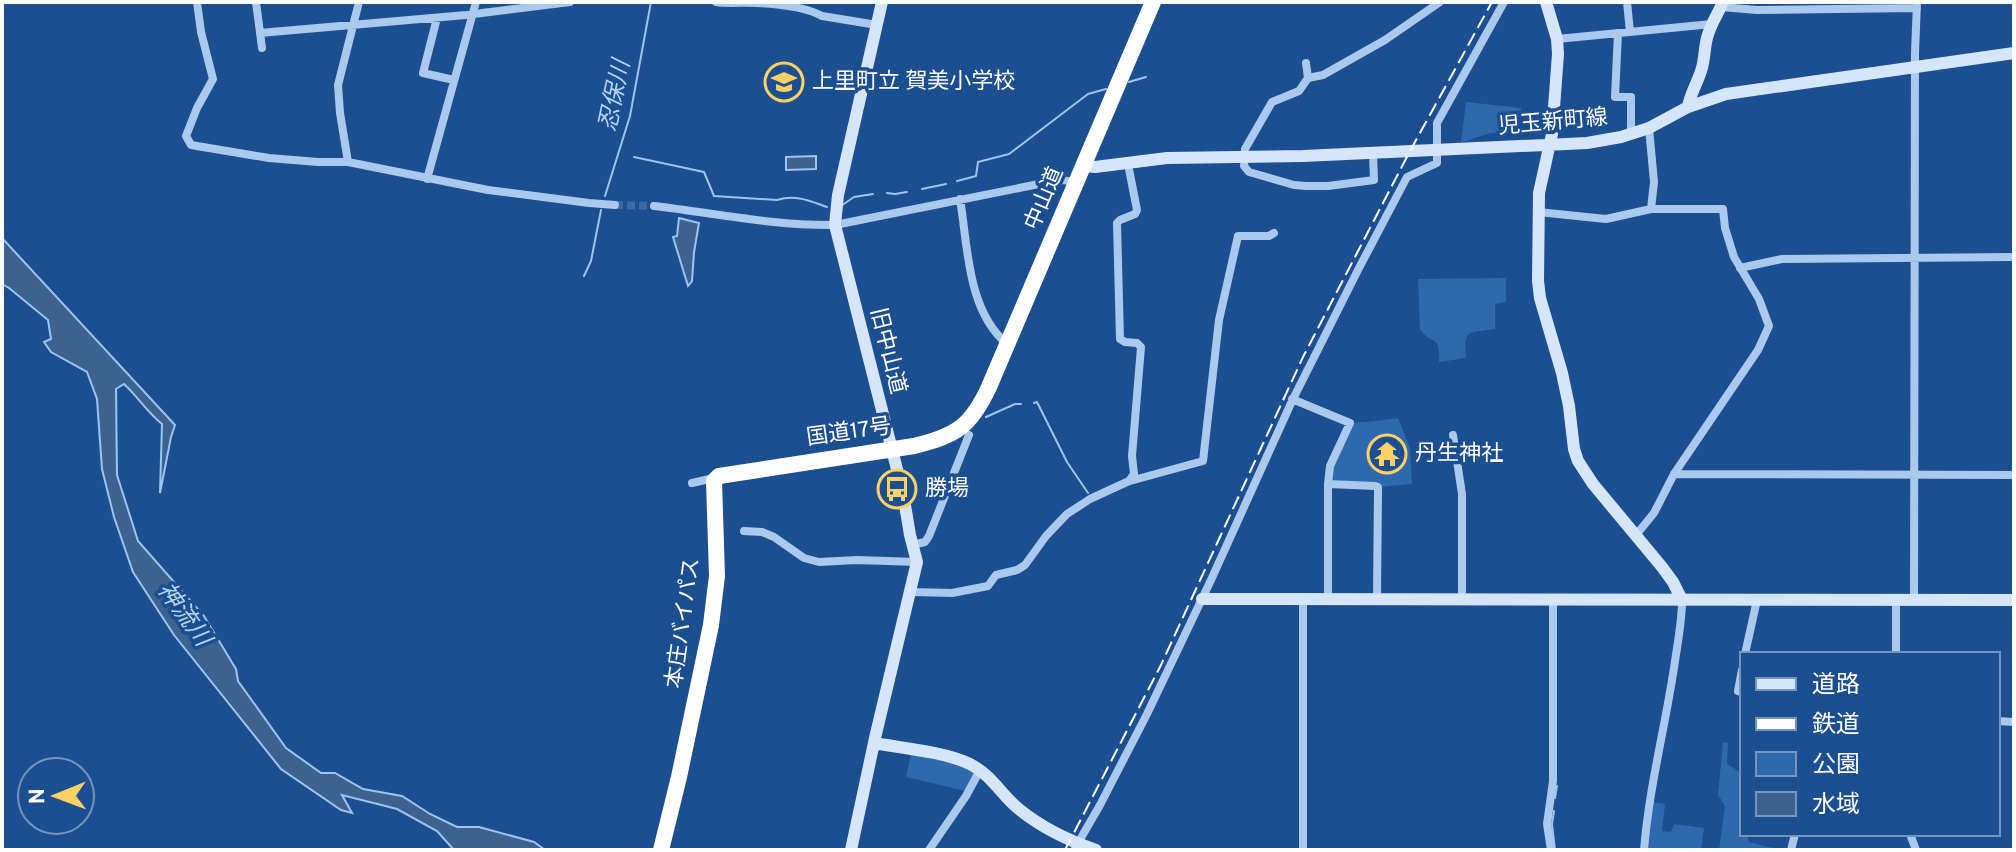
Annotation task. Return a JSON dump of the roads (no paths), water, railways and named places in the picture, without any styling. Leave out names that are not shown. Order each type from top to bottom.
[{"type":"highway","name":"中山道","points":[[976,413],[1153,2]]},
{"type":"highway","name":"国道17号","points":[[719,476],[938,440],[962,427],[976,413]]},
{"type":"highway","name":"本庄バイパス","points":[[661,850],[711,625],[717,576],[717,520],[713,485],[719,476]]},
{"type":"street","points":[[197,2],[213,79],[186,136],[192,145],[269,158],[348,162],[488,190],[615,205]]},
{"type":"street","points":[[256,2],[262,48]]},
{"type":"street","points":[[348,162],[338,85],[359,2]]},
{"type":"street","points":[[427,179],[476,2]]},
{"type":"street","points":[[260,33],[437,18],[570,2]]},
{"type":"street","points":[[716,2],[756,2],[877,25]]},
{"type":"street","points":[[816,2],[816,12]]},
{"type":"street","name":"旧中山道","points":[[851,850],[917,562],[903,493],[835,225],[838,195],[882,2]]},
{"type":"street","points":[[1308,78],[1323,75],[1385,40],[1440,2]]},
{"type":"street","points":[[1076,846],[1134,740],[1202,599],[1292,399],[1406,179],[1437,162],[1437,123],[1504,2]]},
{"type":"street","points":[[1546,2],[1557,39],[1557,76],[1550,145],[1539,193],[1538,281],[1562,373],[1574,449],[1584,472],[1673,582],[1682,600],[1674,674],[1644,850]]},
{"type":"street","points":[[1627,2],[1630,32]]},
{"type":"street","points":[[1688,107],[1704,61],[1712,24],[1722,4],[1757,10],[1917,5],[1914,600]]},
{"type":"street","points":[[437,18],[423,73],[454,80]]},
{"type":"street","points":[[1557,39],[1712,24]]},
{"type":"street","points":[[1618,33],[1615,97],[1631,97],[1631,134]]},
{"type":"street","name":"児玉新町線","points":[[1084,166],[1167,158],[1244,158],[1596,142],[1649,128],[1688,107],[1726,94],[2014,53]]},
{"type":"street","points":[[1306,63],[1308,78],[1299,91],[1272,102],[1245,149],[1244,166],[1247,170],[1294,185],[1328,186],[1374,180],[1373,153]]},
{"type":"street","points":[[1649,128],[1654,182],[1651,209]]},
{"type":"street","points":[[1128,164],[1137,210],[1135,214],[1119,220],[1117,225],[1119,337],[1123,342],[1137,343],[1141,347],[1132,456],[1134,474],[1129,481]]},
{"type":"street","points":[[654,206],[764,221],[835,225],[1059,181],[1076,184]]},
{"type":"street","points":[[960,199],[971,272],[980,304],[994,331],[1007,344]]},
{"type":"street","points":[[1538,212],[1606,219],[1651,209],[1723,209],[1734,257],[1759,299],[1769,326],[1758,350],[1674,474],[1654,513],[1636,535]]},
{"type":"street","points":[[911,592],[952,593],[988,586],[996,575],[1025,565],[1067,514],[1090,499],[1129,481],[1203,461],[1219,320],[1238,236],[1269,236],[1274,233]]},
{"type":"street","points":[[1740,268],[1782,259],[2014,257]]},
{"type":"street","points":[[1292,399],[1350,423],[1330,466],[1328,600]]},
{"type":"street","points":[[912,545],[925,542],[929,536],[969,435]]},
{"type":"street","points":[[1453,435],[1462,494],[1462,600]]},
{"type":"street","points":[[1674,474],[2014,475]]},
{"type":"street","points":[[692,483],[719,476]]},
{"type":"street","points":[[1328,484],[1378,487],[1377,599]]},
{"type":"street","points":[[744,531],[762,532],[804,558],[819,562],[917,562]]},
{"type":"street","points":[[1202,599],[2014,600]]},
{"type":"street","points":[[1303,600],[1303,850]]},
{"type":"street","points":[[1551,850],[1547,824],[1553,781],[1553,600]]},
{"type":"street","points":[[1745,652],[1757,600]]},
{"type":"street","points":[[1896,600],[1896,652]]},
{"type":"street","points":[[874,743],[969,764],[993,779],[1017,808],[1032,819],[1076,846],[1096,850]]},
{"type":"street","points":[[929,850],[980,770]]},
{"type":"water","points":[[816,156],[816,169],[786,170],[786,157]]},
{"type":"water","points":[[679,218],[699,223],[692,281],[688,286],[673,237],[677,236]]},
{"type":"water","name":"神流川","points":[[2,238],[175,425],[160,493],[162,424],[124,384],[116,389],[117,475],[138,541],[204,616],[236,669],[238,681],[286,748],[321,773],[335,773],[363,789],[402,796],[457,827],[479,827],[534,842],[545,850],[454,850],[437,831],[397,809],[342,795],[352,813],[341,810],[281,769],[174,635],[133,572],[102,469],[97,399],[87,372],[51,352],[44,342],[51,339],[48,320],[2,284]]},
{"type":"waterway","name":"忍保川","points":[[605,196],[630,116],[651,2]]},
{"type":"waterway","points":[[1129,82],[1146,77]]},
{"type":"waterway","points":[[957,181],[976,176],[978,162],[1009,154],[1088,94],[1106,89]]},
{"type":"waterway","points":[[634,157],[704,172],[714,196],[777,200],[796,198],[827,207]]},
{"type":"waterway","points":[[922,189],[946,184]]},
{"type":"waterway","points":[[887,193],[907,192]]},
{"type":"waterway","points":[[841,206],[854,197],[873,194]]},
{"type":"waterway","name":"忍保川","points":[[584,276],[591,261],[601,210]]},
{"type":"waterway","points":[[1034,403],[1037,402],[1067,462],[1088,493]]},
{"type":"waterway","points":[[986,417],[1021,404]]},
{"type":"waterway","points":[[1555,798],[1557,786]]},
{"type":"waterway","points":[[1554,811],[1555,850]]},
{"type":"tunnel","points":[[615,205],[654,206]]},
{"type":"railway","points":[[1065,850],[1160,667],[1303,357],[1492,2]]},
{"type":"place","name":"上里町立 賀美小学校","points":[[784,82]]},
{"type":"place","name":"丹生神社","points":[[1387,454]]},
{"type":"place","name":"勝場","points":[[897,489]]}]
